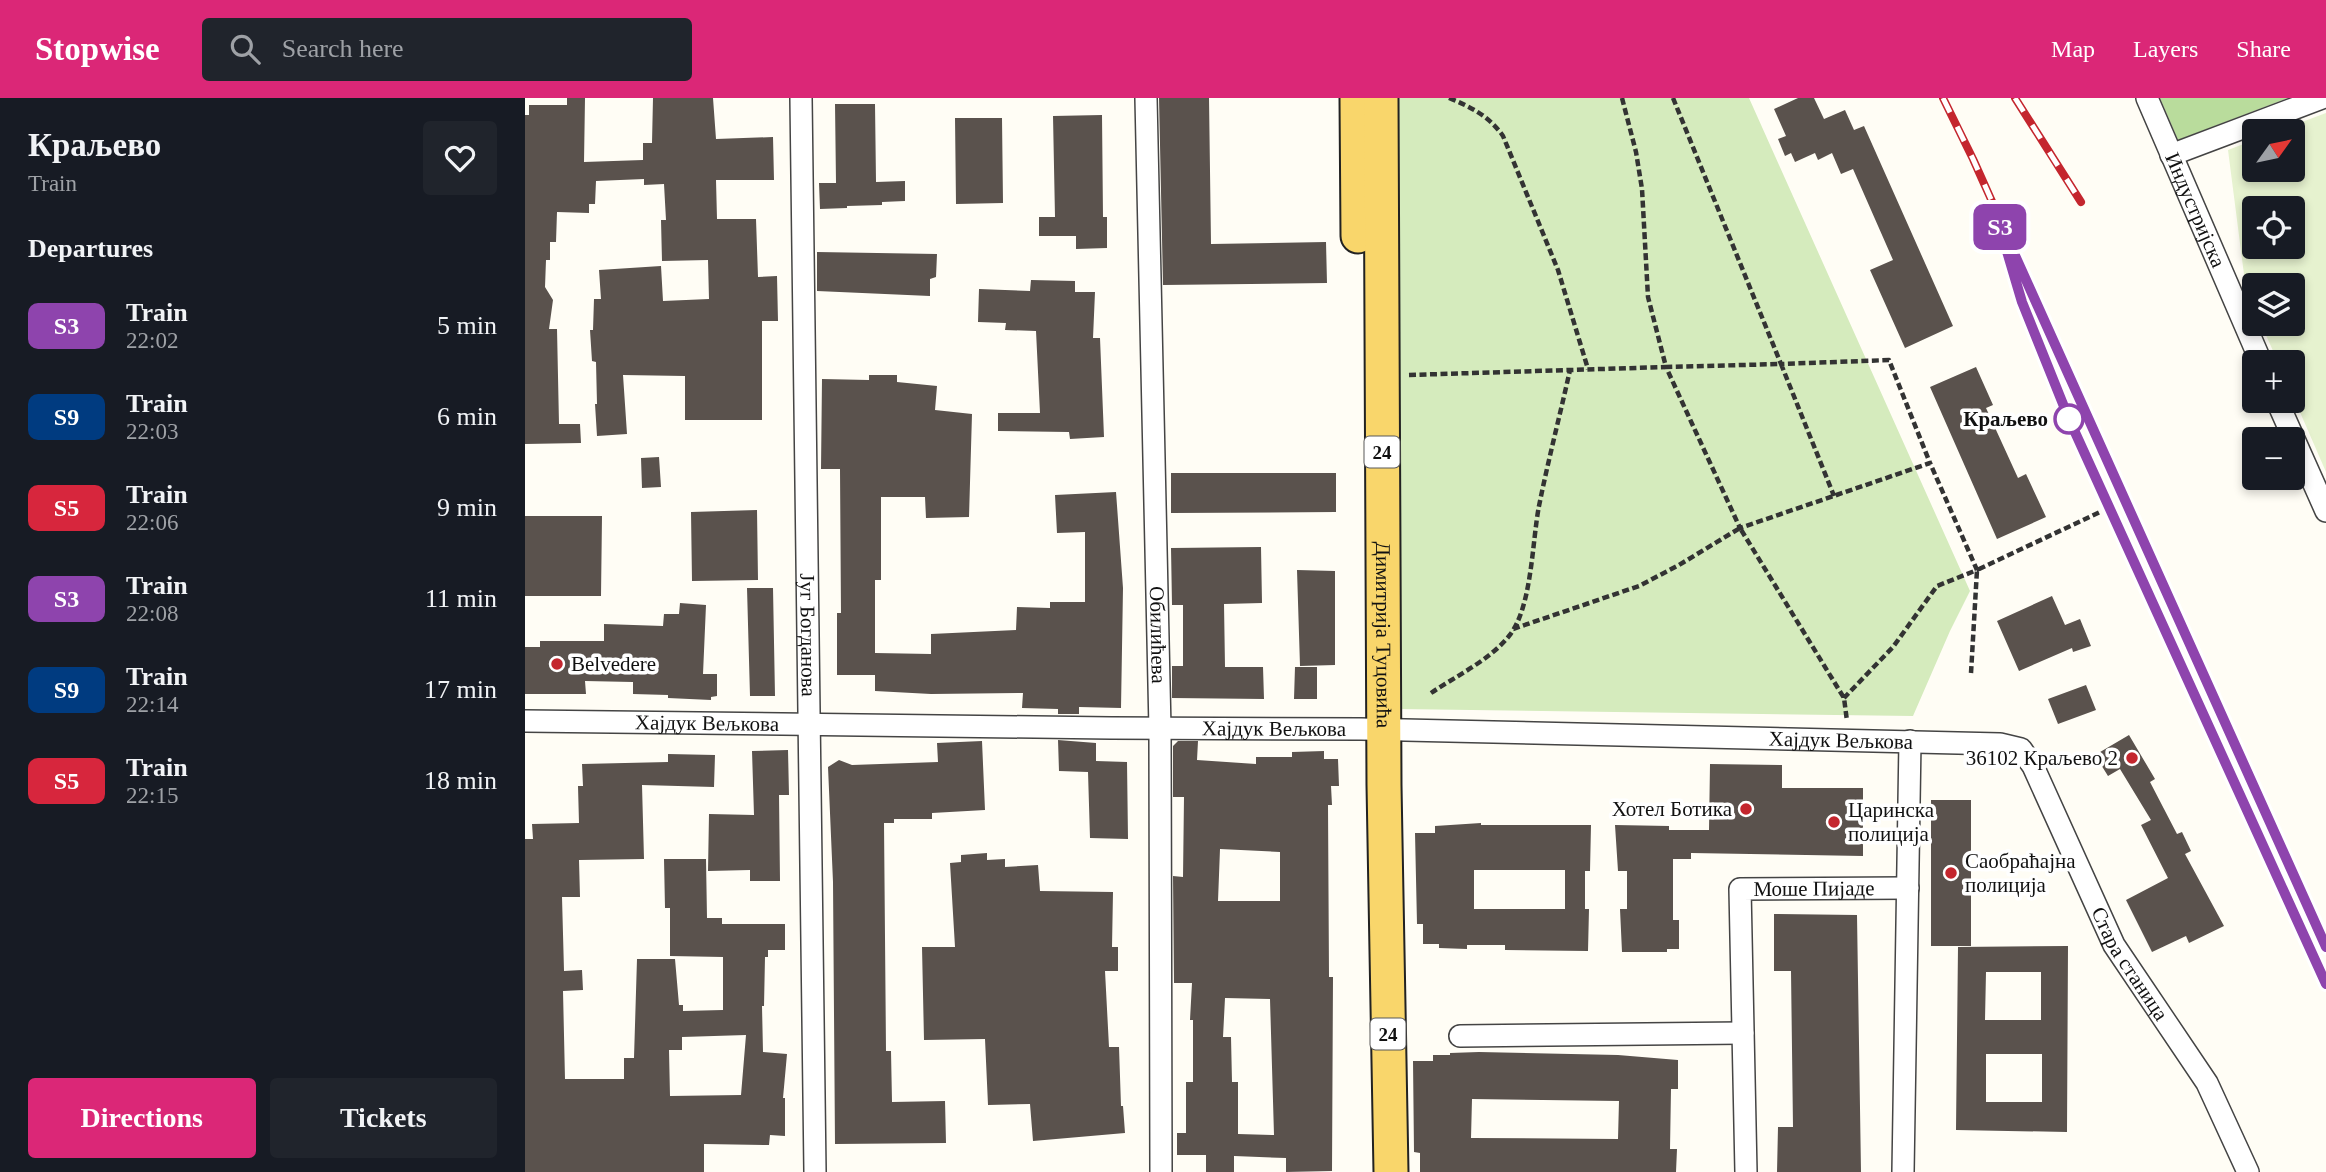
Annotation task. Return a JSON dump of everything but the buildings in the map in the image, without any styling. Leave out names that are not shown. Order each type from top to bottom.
[{"type":"main road","name":"Димитрија Туцовића","points":[[1357,98],[1372,729],[1391,1172]]},
{"type":"main road","name":"Димитрија Туцовића","points":[[1368,1172],[1372,729],[1382,376],[1381,98]]},
{"type":"street","name":"Југ Богданова","points":[[801,98],[815,1172]]},
{"type":"street","name":"Обилићева","points":[[1146,98],[1160,729],[1161,1172]]},
{"type":"street","name":"Индустријска","points":[[2147,98],[2256,350]]},
{"type":"street","points":[[2171,155],[2322,98]]},
{"type":"street","points":[[2282,413],[2326,511]]},
{"type":"street","name":"Хајдук Вељкова","points":[[525,721],[1372,729],[1910,741],[2000,744],[2021,749]]},
{"type":"street","points":[[1903,1172],[1910,741]]},
{"type":"street","name":"Стара станица","points":[[2021,749],[2033,766],[2114,945],[2207,1083],[2248,1172]]},
{"type":"street","name":"Моше Пијаде","points":[[1746,1172],[1740,889],[1908,888]]},
{"type":"street","points":[[1460,1036],[1743,1033]]},
{"type":"path","points":[[1449,98],[1474,109],[1494,124],[1503,136],[1557,270],[1588,369]]},
{"type":"path","points":[[1622,98],[1642,189],[1648,298],[1666,367],[1740,528],[1844,698],[1850,740]]},
{"type":"path","points":[[1673,98],[1834,496]]},
{"type":"path","points":[[1382,376],[1889,360],[1977,570],[1971,673]]},
{"type":"path","points":[[1431,693],[1491,653],[1513,629],[1527,589],[1539,509],[1570,370]]},
{"type":"path","points":[[1513,629],[1639,586],[1740,528],[1930,463]]},
{"type":"path","points":[[1844,698],[1893,647],[1937,586],[2100,512]]},
{"type":"green space","points":[[1399,98],[1749,98],[1970,591],[1913,716],[1399,709]]},
{"type":"green space","points":[[2160,98],[2288,98],[2178,140]]},
{"type":"green space","points":[[2326,113],[2326,472],[2300,413],[2305,413],[2305,350],[2273,350],[2266,336],[2305,336],[2305,273],[2244,273],[2242,259],[2305,259],[2305,196],[2242,196],[2242,259],[2228,150],[2242,145],[2242,182],[2305,182],[2305,121]]},
{"type":"railway","points":[[1943,98],[1973,159],[2326,947]]},
{"type":"railway","points":[[2015,98],[2081,202]]},
{"type":"railway","points":[[2012,268],[2022,302],[2069,419],[2326,984]]},
{"type":"train","name":"S3","points":[[2326,947],[1995,211],[2022,302],[2053,382],[2326,984]]},
{"type":"place","name":"Краљево","points":[[2069,419]]},
{"type":"place","name":"Belvedere","points":[[557,664]]},
{"type":"place","name":"36102 Краљево 2","points":[[2132,758]]},
{"type":"place","name":"Хотел Ботика","points":[[1746,809]]},
{"type":"place","name":"Царинска полиција","points":[[1834,822]]},
{"type":"place","name":"Саобраћајна полиција","points":[[1951,873]]}]
